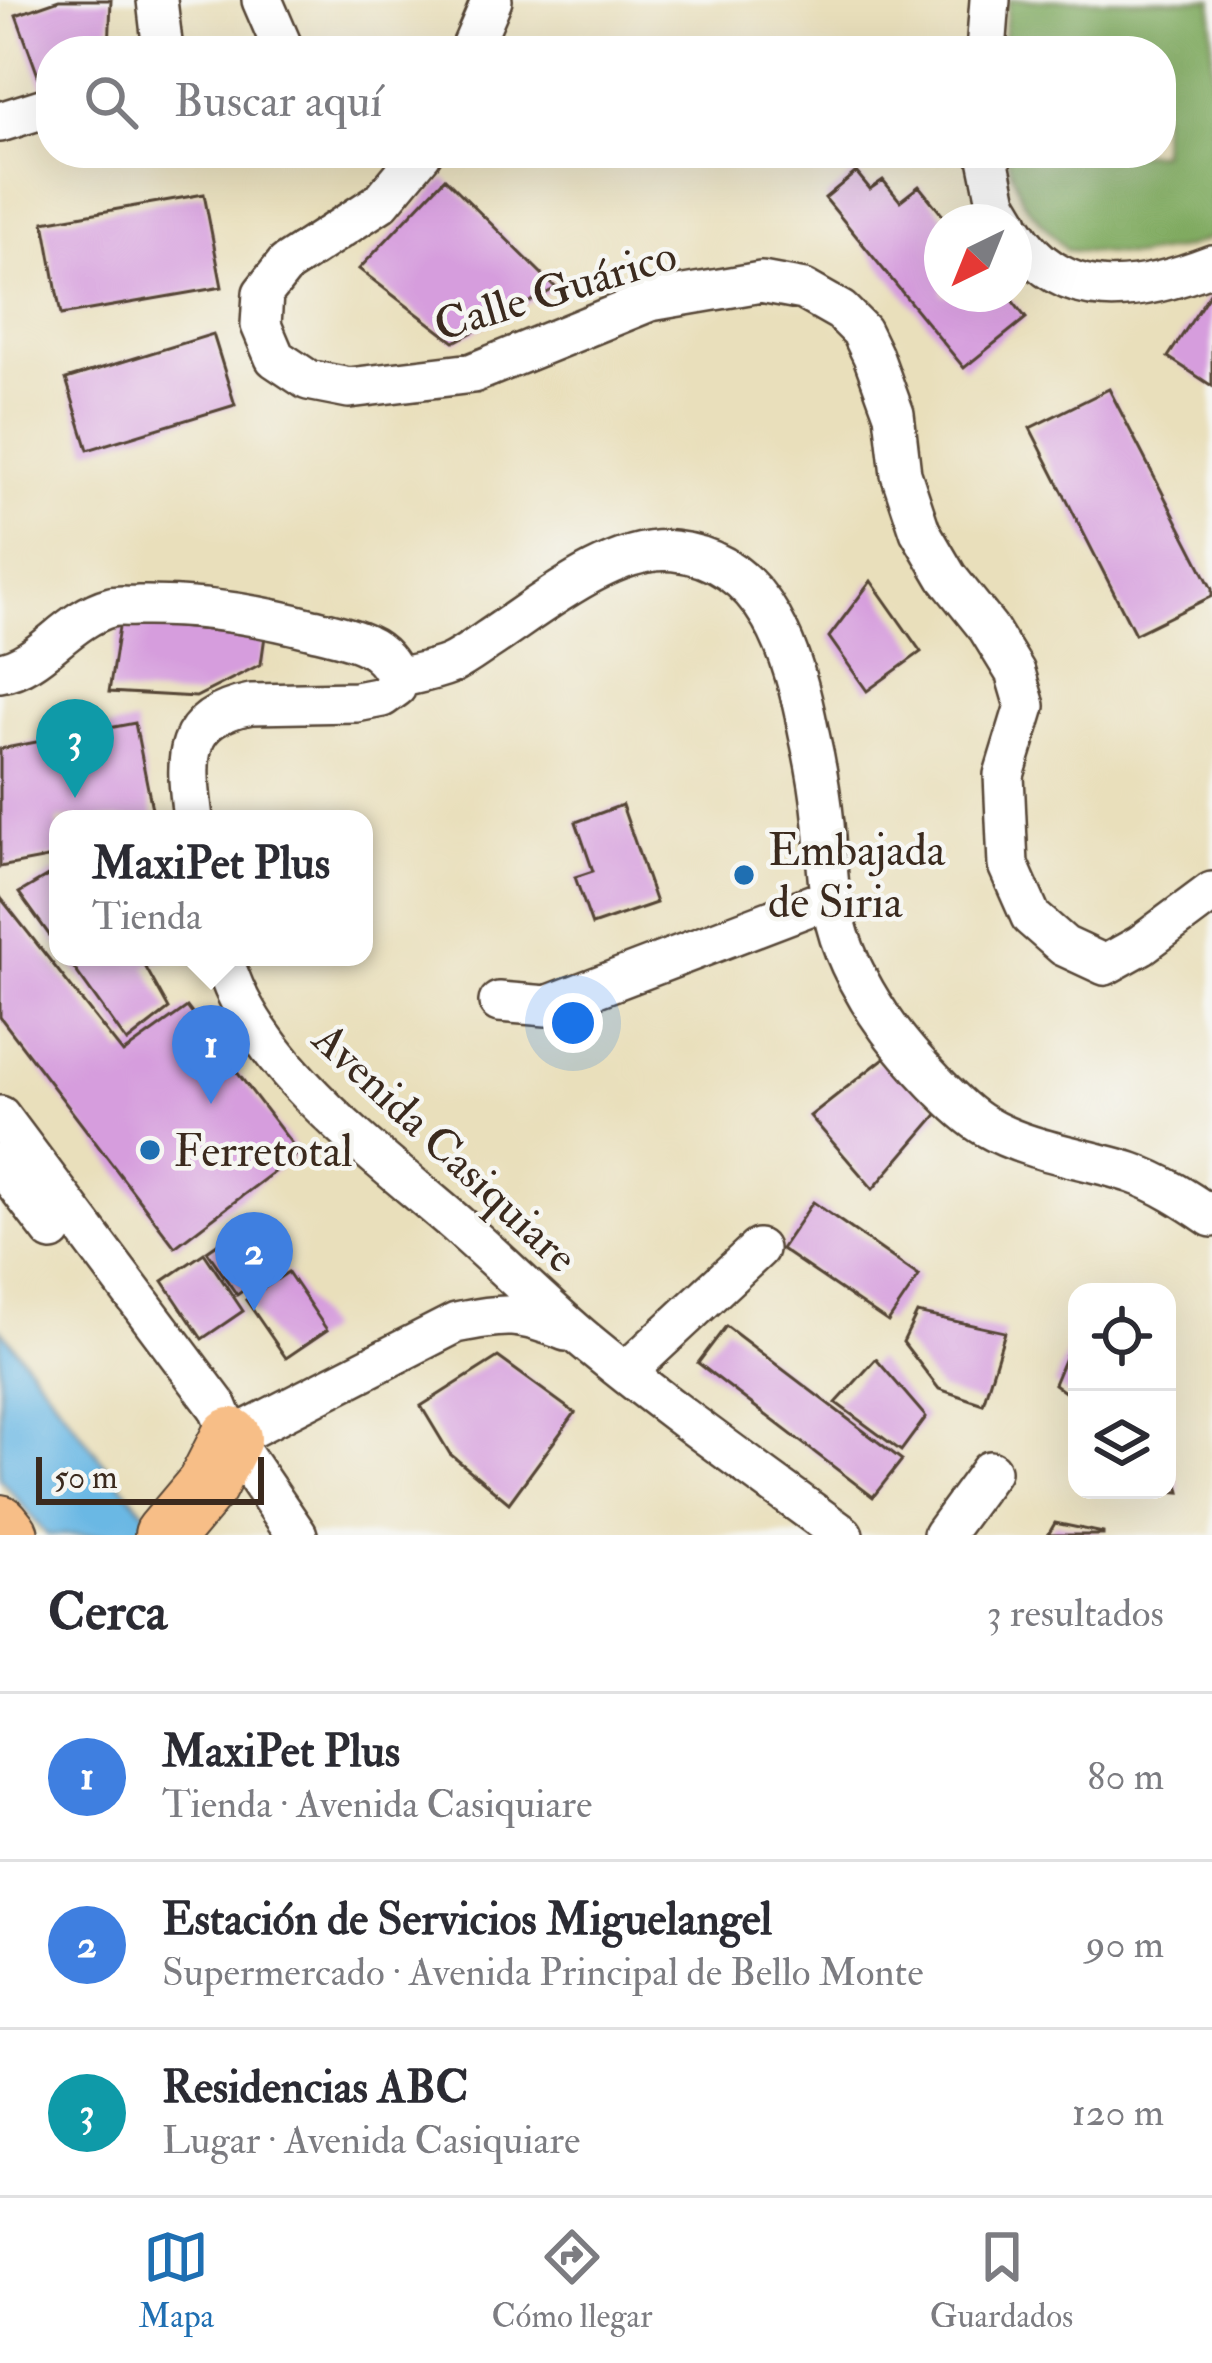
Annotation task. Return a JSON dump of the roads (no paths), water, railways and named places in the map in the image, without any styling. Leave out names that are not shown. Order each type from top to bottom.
[{"type":"highway","points":[[180,1519],[207,1485],[231,1438]]},
{"type":"highway","points":[[0,1526],[8,1535]]},
{"type":"street","points":[[157,0],[161,36]]},
{"type":"street","points":[[262,0],[278,36]]},
{"type":"street","points":[[476,36],[492,0]]},
{"type":"street","points":[[987,36],[990,0]]},
{"type":"street","points":[[0,122],[36,111]]},
{"type":"street","name":"Calle Guárico","points":[[409,168],[381,202],[286,264],[263,293],[261,326],[275,358],[308,380],[349,388],[472,373],[650,301],[761,282],[804,290],[841,310],[861,331],[894,414],[901,474],[920,532],[946,577],[988,628],[1015,672],[1025,706],[1004,775],[1008,865],[1031,917],[1064,946],[1105,965],[1141,945],[1212,892]]},
{"type":"street","points":[[990,168],[998,204]]},
{"type":"street","points":[[1032,253],[1048,272],[1089,287],[1133,287],[1179,278],[1212,265]]},
{"type":"street","points":[[397,678],[452,663],[605,564],[670,550],[702,556],[727,569],[750,587],[788,650],[817,770],[837,931],[878,1013],[915,1059],[981,1125],[1016,1141],[1135,1174],[1212,1216]]},
{"type":"street","points":[[0,672],[14,670],[68,627],[111,607],[160,606],[257,615],[367,645],[382,655],[397,678],[396,687],[382,697],[237,706],[199,730],[190,743],[188,760],[192,810]]},
{"type":"street","points":[[500,1002],[547,1006],[830,898]]},
{"type":"street","name":"Avenida Casiquiare","points":[[226,966],[245,1010],[269,1048],[301,1084],[581,1337]]},
{"type":"street","points":[[0,1116],[207,1391],[231,1438],[297,1535]]},
{"type":"street","points":[[0,1162],[174,1392],[231,1438]]},
{"type":"street","points":[[456,1323],[482,1288],[484,1274],[481,1258],[465,1232]]},
{"type":"street","points":[[626,1372],[758,1249]]},
{"type":"street","points":[[231,1438],[456,1323],[514,1314],[581,1337],[843,1535]]},
{"type":"street","points":[[943,1535],[990,1471]]},
{"type":"water","points":[[0,1328],[164,1535],[47,1535],[0,1478]]},
{"type":"place","name":"Residencias ABC","points":[[75,798]]},
{"type":"place","name":"Embajada de Siria","points":[[744,875]]},
{"type":"place","name":"MaxiPet Plus","points":[[211,1104]]},
{"type":"place","name":"Ferretotal","points":[[150,1150]]},
{"type":"place","name":"Estación de Servicios Miguelangel","points":[[254,1311]]}]
